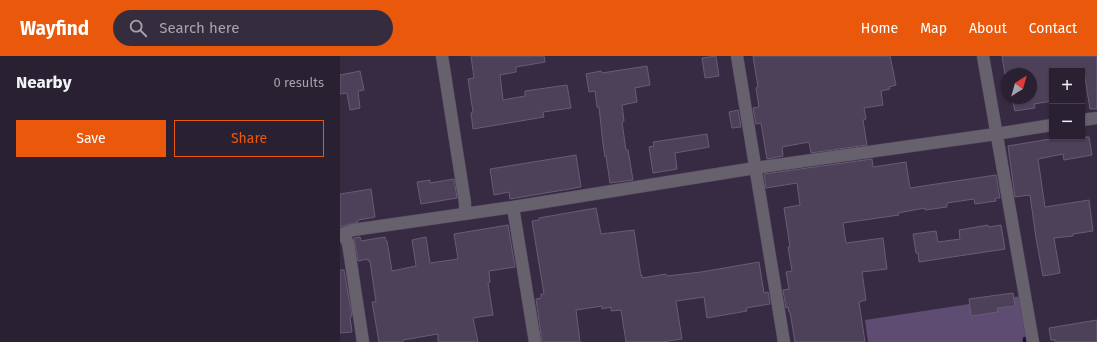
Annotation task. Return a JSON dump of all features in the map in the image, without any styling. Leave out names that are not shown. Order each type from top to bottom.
[{"type":"street","points":[[442,56],[465,203],[465,214]]},
{"type":"street","points":[[737,56],[784,342]]},
{"type":"street","points":[[983,56],[1033,342]]},
{"type":"street","points":[[1085,120],[1097,118]]},
{"type":"street","points":[[364,342],[348,243],[341,234],[353,230],[514,207],[755,168],[1049,125]]},
{"type":"street","points":[[514,207],[535,342]]},
{"type":"shaded area","points":[[1022,296],[1030,342],[868,342],[865,320]]},
{"type":"building","points":[[471,56],[544,56],[545,62],[516,67],[516,72],[500,75],[503,100],[525,96],[525,91],[567,85],[571,108],[543,112],[544,117],[473,129],[471,113],[473,112],[468,79],[474,78]]},
{"type":"building","points":[[716,56],[719,76],[705,78],[702,58]]},
{"type":"building","points":[[753,56],[890,56],[896,85],[889,87],[890,89],[881,91],[883,105],[864,108],[866,119],[863,120],[867,145],[811,153],[809,142],[782,147],[783,156],[767,159],[761,123],[756,124],[753,108],[759,107],[756,88],[758,87]]},
{"type":"building","points":[[1002,56],[1097,56],[1097,109],[1090,109],[1085,68],[1049,68],[1049,102],[1037,104],[1037,68],[1004,68]]},
{"type":"building","points":[[647,66],[650,85],[635,88],[637,102],[622,105],[624,121],[622,122],[626,150],[628,150],[633,180],[610,183],[603,144],[599,107],[597,107],[595,91],[589,92],[586,74]]},
{"type":"building","points":[[360,71],[364,90],[358,91],[360,108],[350,110],[347,93],[340,94],[340,75]]},
{"type":"building","points":[[1013,104],[1034,104],[1035,108],[1015,111]]},
{"type":"building","points":[[738,110],[741,127],[732,128],[729,112]]},
{"type":"building","points":[[707,134],[709,147],[675,153],[677,169],[653,173],[649,147],[654,146],[653,142]]},
{"type":"building","points":[[1085,137],[1089,137],[1092,155],[1064,160],[1063,154],[1038,159],[1045,207],[1089,200],[1093,231],[1073,234],[1073,236],[1054,238],[1060,273],[1043,276],[1030,195],[1015,197],[1008,146],[1049,139],[1085,140]]},
{"type":"building","points":[[576,155],[581,187],[510,199],[509,192],[494,195],[490,169]]},
{"type":"building","points":[[872,159],[873,167],[906,162],[910,188],[996,175],[1000,198],[995,198],[996,201],[975,204],[974,199],[947,203],[947,207],[925,210],[925,208],[898,213],[899,215],[843,223],[846,243],[883,238],[887,269],[862,272],[866,300],[859,302],[865,342],[795,342],[790,312],[788,307],[786,308],[783,290],[789,289],[786,272],[792,271],[784,208],[800,205],[797,183],[766,188],[764,174]]},
{"type":"building","points":[[454,179],[457,198],[421,204],[417,182],[430,180],[430,183]]},
{"type":"building","points":[[371,189],[375,217],[358,220],[358,222],[340,227],[340,194]]},
{"type":"building","points":[[596,208],[601,234],[634,230],[642,278],[666,274],[667,276],[701,272],[759,262],[764,293],[768,292],[770,304],[746,308],[747,311],[707,318],[704,297],[676,301],[682,339],[662,342],[626,342],[621,310],[611,311],[611,307],[602,309],[602,306],[576,310],[580,342],[542,342],[536,299],[541,298],[541,294],[544,294],[532,221],[539,220],[539,218]]},
{"type":"building","points":[[508,225],[515,267],[489,271],[490,282],[488,283],[493,315],[473,318],[478,342],[438,342],[438,334],[403,340],[403,342],[379,342],[372,302],[376,302],[370,261],[368,261],[368,259],[358,261],[354,238],[360,237],[361,241],[385,237],[392,271],[416,266],[412,240],[426,237],[430,263],[458,259],[454,234]]},
{"type":"building","points":[[988,225],[989,227],[1001,225],[1005,249],[919,262],[913,234],[936,231],[938,242],[960,239],[959,230]]},
{"type":"building","points":[[340,270],[344,270],[352,316],[350,317],[352,332],[340,333]]},
{"type":"building","points":[[1013,293],[1015,306],[997,308],[998,312],[971,316],[969,299]]},
{"type":"building","points":[[1097,320],[1097,342],[1055,342],[1055,340],[1051,340],[1049,328]]}]
